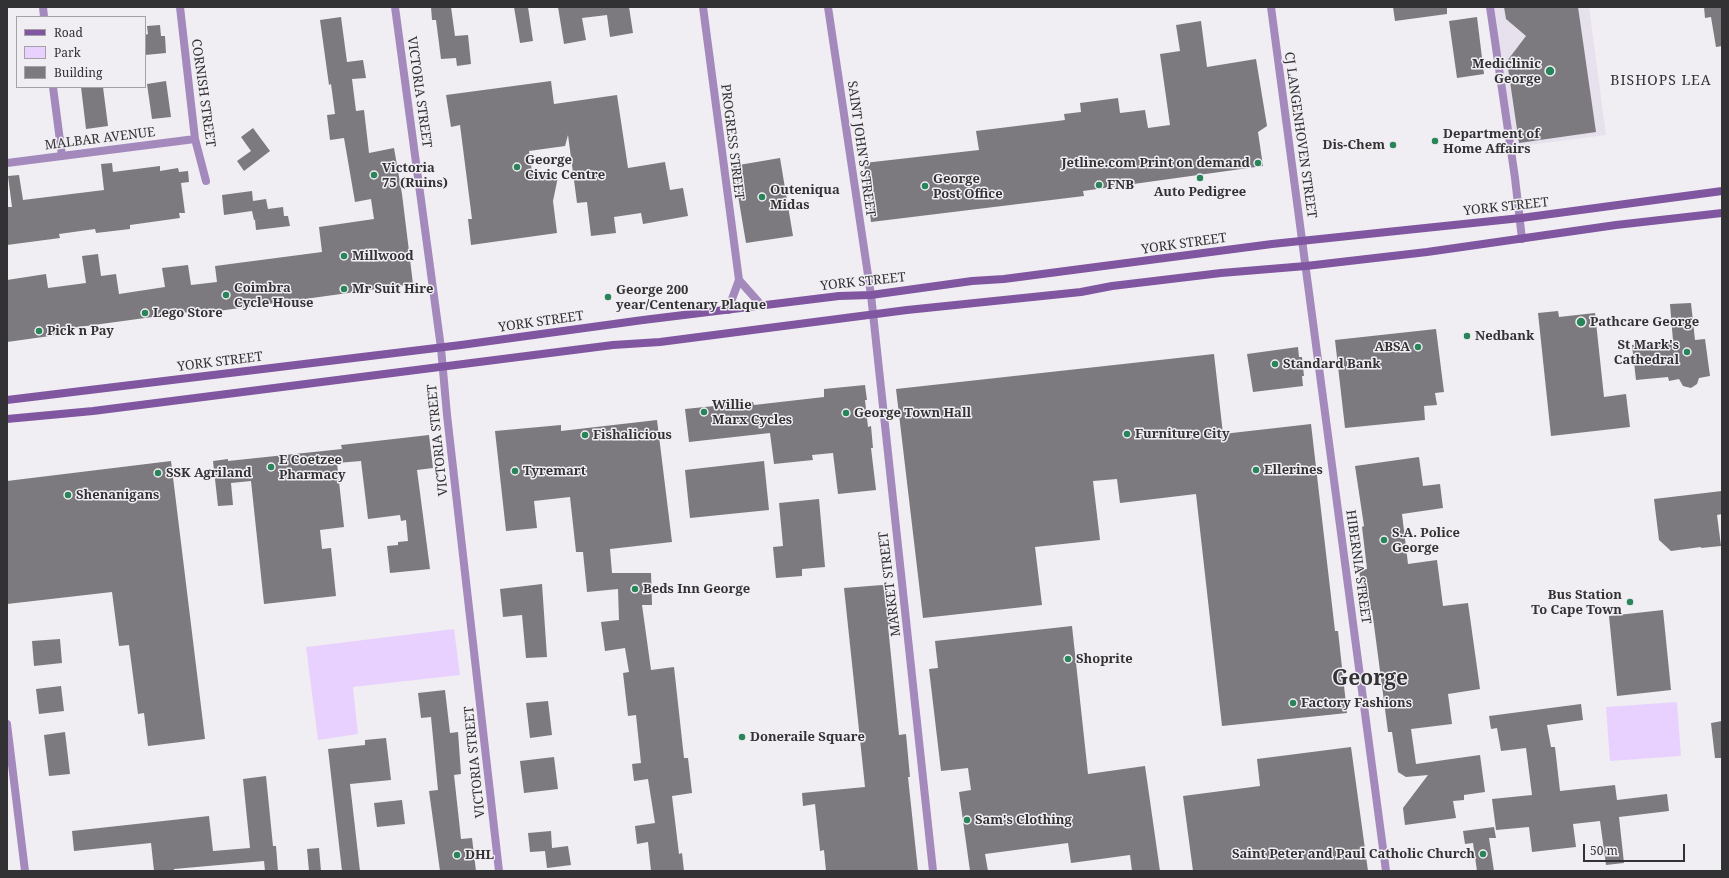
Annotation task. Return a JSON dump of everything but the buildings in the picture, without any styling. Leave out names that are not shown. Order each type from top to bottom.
[{"type":"main road","name":"YORK STREET","points":[[7,400],[441,348],[643,320],[839,296],[870,294],[1180,257],[1302,240],[1521,218],[1722,191]]},
{"type":"main road","points":[[7,419],[93,411],[606,346],[660,342],[872,315],[1081,292],[1112,286],[1221,272],[1306,266],[1522,239],[1654,220],[1722,213]]},
{"type":"street","name":"CORNISH STREET","points":[[180,7],[195,139],[206,181]]},
{"type":"street","name":"VICTORIA STREET","points":[[395,7],[441,348],[499,871]]},
{"type":"street","name":"PROGRESS STREET","points":[[703,7],[739,280],[728,310]]},
{"type":"street","name":"SAINT JOHN'S STREET","points":[[828,7],[870,294]]},
{"type":"street","name":"CJ LANGENHOVEN STREET","points":[[1271,7],[1306,266]]},
{"type":"street","points":[[1490,7],[1521,218],[1522,239]]},
{"type":"street","points":[[53,88],[62,156]]},
{"type":"street","name":"MALBAR AVENUE","points":[[7,163],[195,139]]},
{"type":"street","name":"HIBERNIA STREET","points":[[1306,266],[1386,871]]},
{"type":"street","points":[[739,280],[762,306]]},
{"type":"street","name":"MARKET STREET","points":[[870,294],[933,871]]},
{"type":"street","points":[[7,724],[25,871]]},
{"type":"shaded area","name":"Mediclinic George","points":[[1494,7],[1589,7],[1606,135],[1513,147]]},
{"type":"green space","points":[[454,629],[460,675],[353,687],[358,734],[318,740],[306,647]]},
{"type":"green space","points":[[1677,702],[1681,756],[1610,761],[1606,707]]},
{"type":"place","name":"Mediclinic George","points":[[1550,71]]},
{"type":"place","name":"Department of Home Affairs","points":[[1435,141]]},
{"type":"place","name":"Dis-Chem","points":[[1393,145]]},
{"type":"place","name":"Jetline.com Print on demand","points":[[1258,163]]},
{"type":"place","name":"George Civic Centre","points":[[517,167]]},
{"type":"place","name":"Victoria 75 (Ruins)","points":[[374,175]]},
{"type":"place","name":"Auto Pedigree","points":[[1200,178]]},
{"type":"place","name":"FNB","points":[[1099,185]]},
{"type":"place","name":"George Post Office","points":[[925,186]]},
{"type":"place","name":"Outeniqua Midas","points":[[762,197]]},
{"type":"place","name":"Millwood","points":[[344,256]]},
{"type":"place","name":"Mr Suit Hire","points":[[344,289]]},
{"type":"place","name":"Coimbra Cycle House","points":[[226,295]]},
{"type":"place","name":"George 200 year/Centenary Plaque","points":[[608,297]]},
{"type":"place","name":"Lego Store","points":[[145,313]]},
{"type":"place","name":"Pathcare George","points":[[1581,322]]},
{"type":"place","name":"Pick n Pay","points":[[39,331]]},
{"type":"place","name":"Nedbank","points":[[1467,336]]},
{"type":"place","name":"ABSA","points":[[1418,347]]},
{"type":"place","name":"St Mark's Cathedral","points":[[1687,352]]},
{"type":"place","name":"Standard Bank","points":[[1275,364]]},
{"type":"place","name":"Willie Marx Cycles","points":[[704,412]]},
{"type":"place","name":"George Town Hall","points":[[846,413]]},
{"type":"place","name":"Furniture City","points":[[1127,434]]},
{"type":"place","name":"Fishalicious","points":[[585,435]]},
{"type":"place","name":"E Coetzee Pharmacy","points":[[271,467]]},
{"type":"place","name":"Ellerines","points":[[1256,470]]},
{"type":"place","name":"Tyremart","points":[[515,471]]},
{"type":"place","name":"SSK Agriland","points":[[158,473]]},
{"type":"place","name":"Shenanigans","points":[[68,495]]},
{"type":"place","name":"S.A. Police George","points":[[1384,540]]},
{"type":"place","name":"Beds Inn George","points":[[635,589]]},
{"type":"place","name":"Bus Station To Cape Town","points":[[1630,602]]},
{"type":"place","name":"Shoprite","points":[[1068,659]]},
{"type":"place","name":"Factory Fashions","points":[[1293,703]]},
{"type":"place","name":"Doneraile Square","points":[[742,737]]},
{"type":"place","name":"Sam's Clothing","points":[[967,820]]},
{"type":"place","name":"Saint Peter and Paul Catholic Church","points":[[1483,854]]},
{"type":"place","name":"DHL","points":[[457,855]]},
{"type":"district","name":"BISHOPS LEA","points":[[1661,81]]},
{"type":"district","name":"George","points":[[1370,679]]}]
